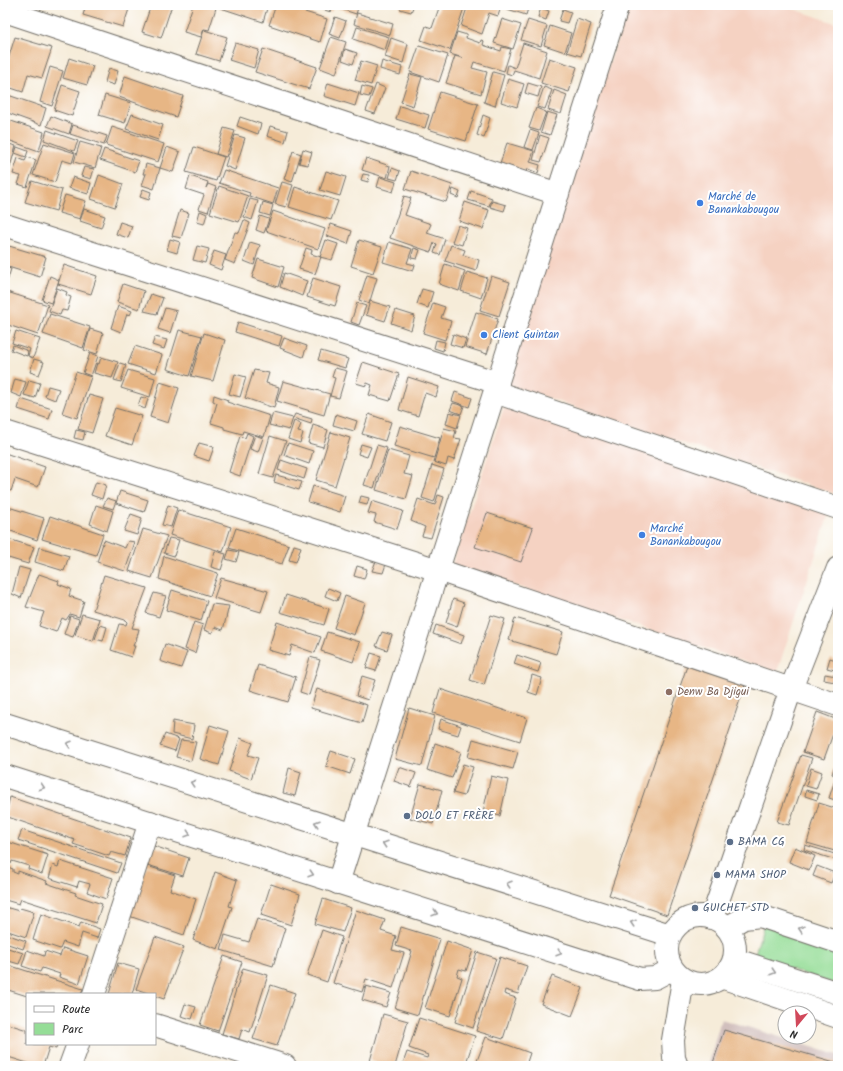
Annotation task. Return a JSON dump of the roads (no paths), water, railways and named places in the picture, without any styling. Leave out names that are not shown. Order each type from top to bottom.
[{"type":"street","points":[[338,883],[618,5]]},
{"type":"street","points":[[5,11],[558,194]]},
{"type":"street","points":[[5,225],[496,388],[838,508]]},
{"type":"street","points":[[5,432],[438,570],[838,705]]},
{"type":"street","points":[[720,922],[791,689],[838,568]]},
{"type":"street","points":[[5,724],[670,935]]},
{"type":"street","points":[[5,776],[640,979],[678,975],[704,986],[730,969],[736,942],[720,922]]},
{"type":"street","points":[[94,993],[150,822]]},
{"type":"street","points":[[678,1066],[674,1058],[673,1040],[678,975],[666,952],[670,935],[682,921],[699,915],[720,922],[760,916],[838,942]]},
{"type":"street","points":[[730,969],[838,993]]},
{"type":"street","points":[[730,969],[838,1017]]},
{"type":"street","points":[[156,1024],[285,1066]]},
{"type":"street","points":[[70,1066],[78,1045]]},
{"type":"place","name":"Marché de Banankabougou","points":[[700,203]]},
{"type":"place","name":"Client Guintan","points":[[484,335]]},
{"type":"place","name":"Marché Banankabougou","points":[[642,535]]},
{"type":"place","name":"Denw Ba Djigui","points":[[669,692]]},
{"type":"place","name":"DOLO ET FRÈRE","points":[[407,816]]},
{"type":"place","name":"BAMA CG","points":[[730,842]]},
{"type":"place","name":"MAMA SHOP","points":[[717,875]]},
{"type":"place","name":"GUICHET STD","points":[[695,908]]}]
